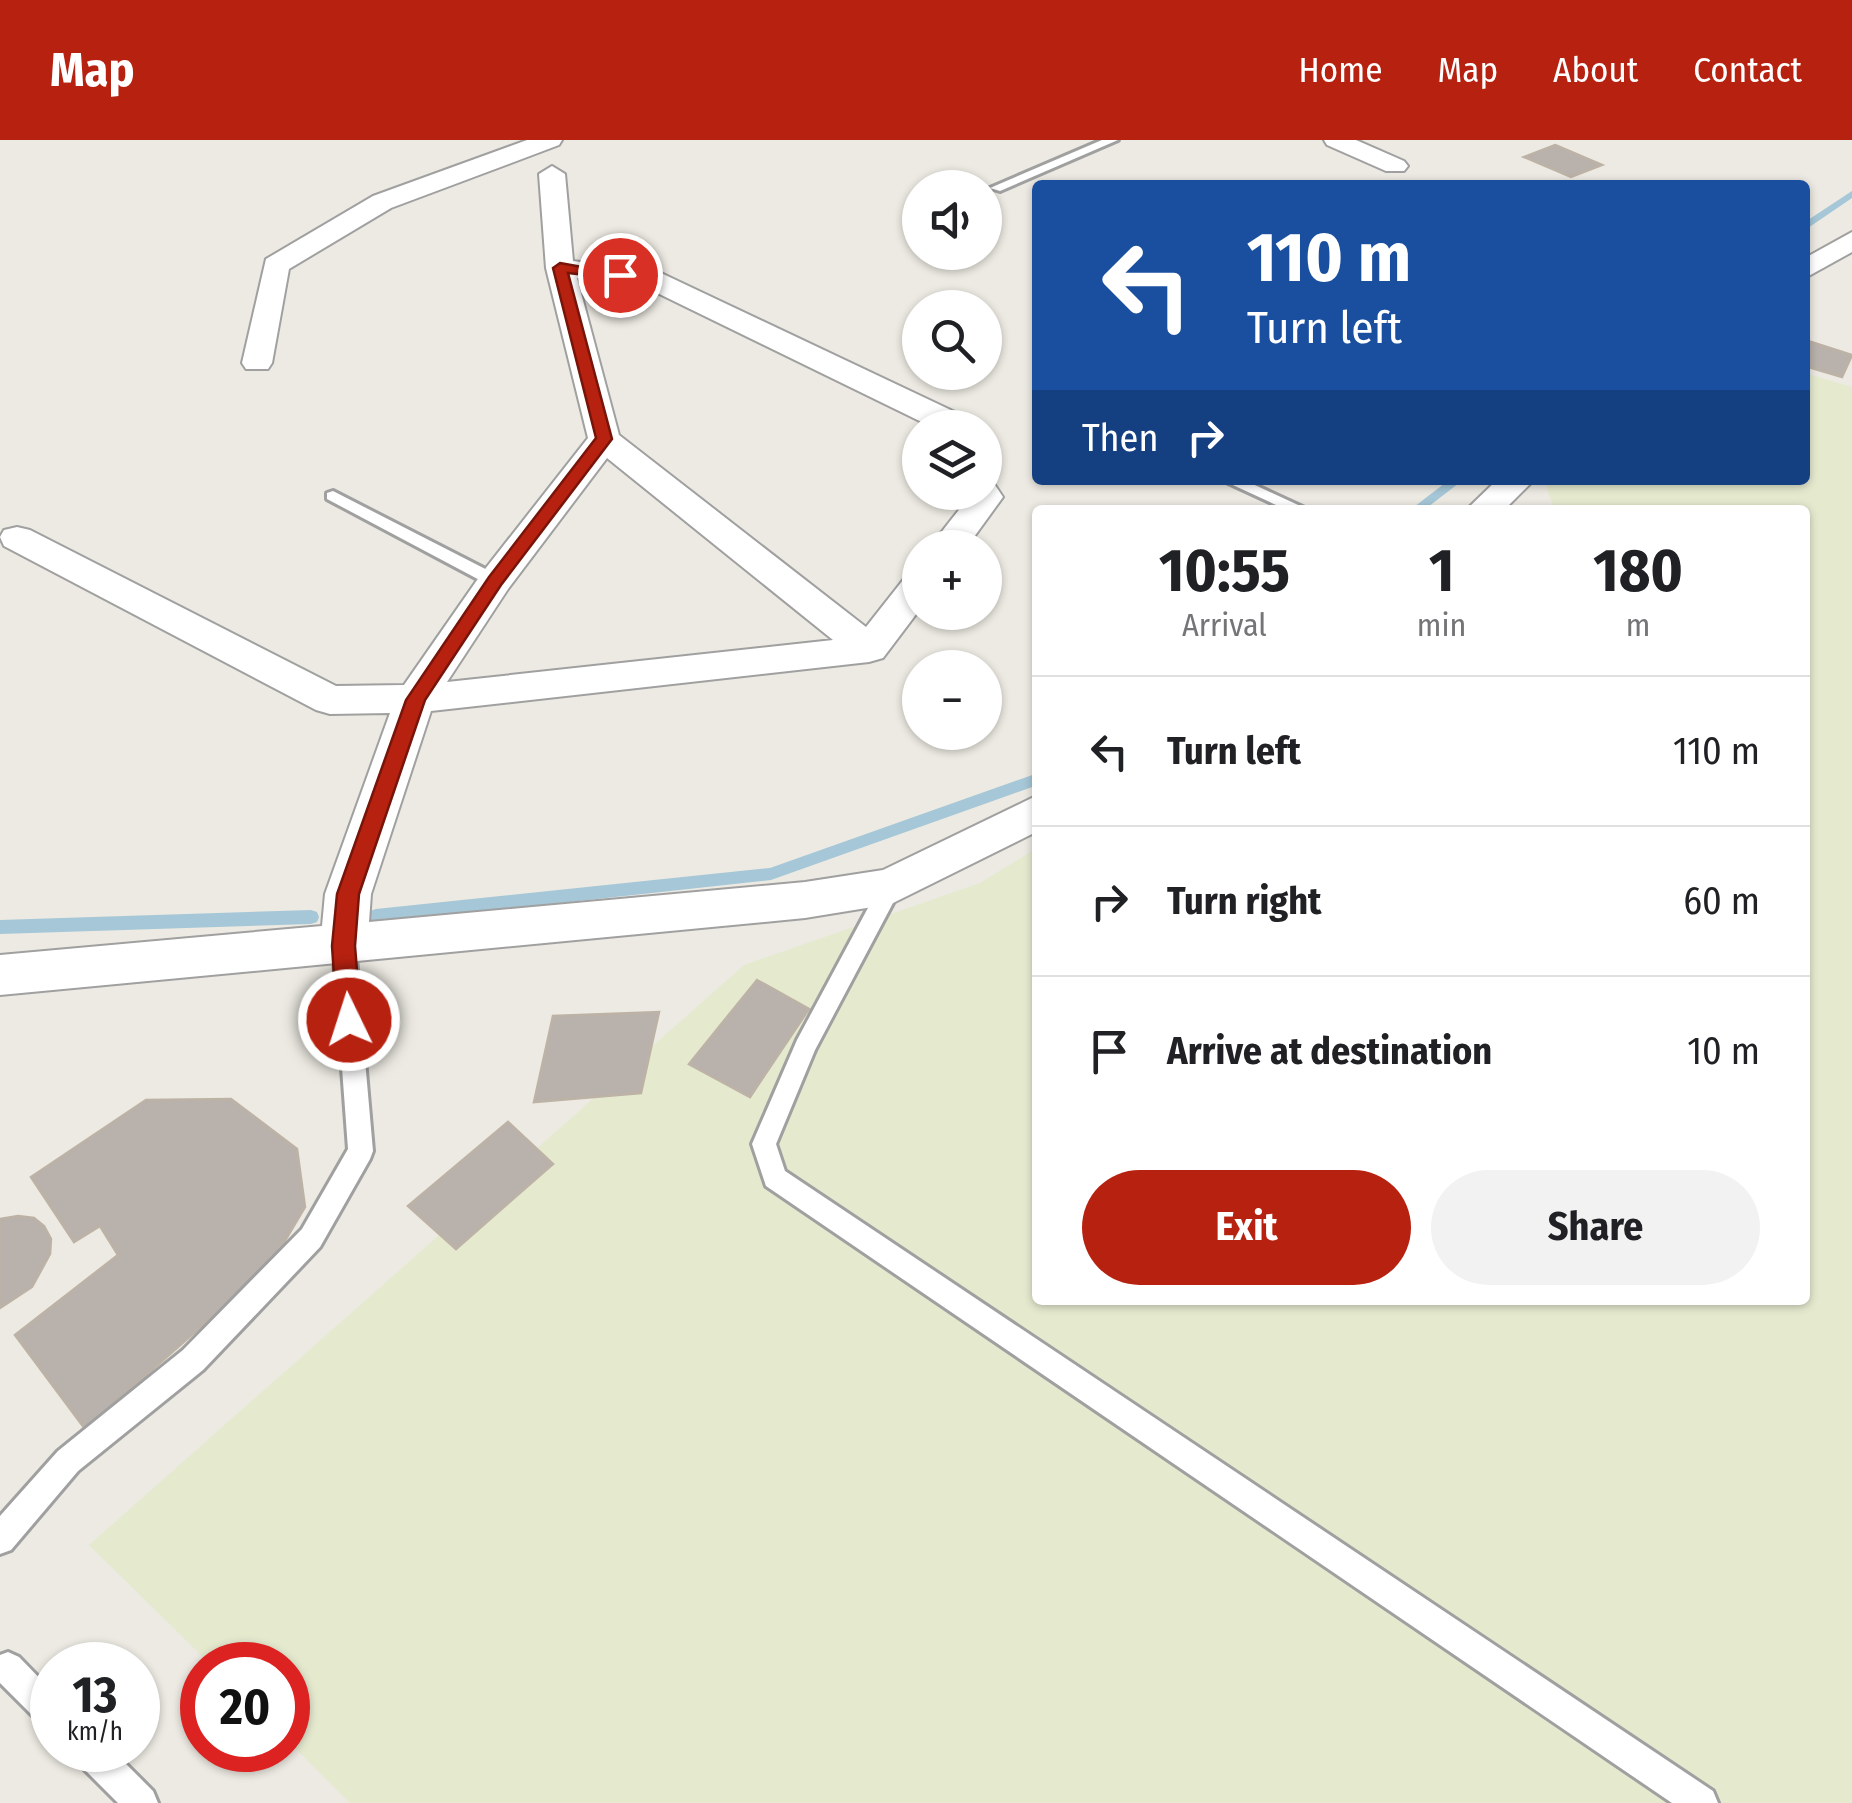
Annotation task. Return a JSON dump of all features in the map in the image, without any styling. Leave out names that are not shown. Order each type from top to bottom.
[{"type":"street","points":[[1336,140],[1395,166]]},
{"type":"street","points":[[256,363],[276,265],[382,202],[551,157],[560,268],[604,439],[869,649]]},
{"type":"street","points":[[1810,267],[1852,240]]},
{"type":"street","points":[[560,268],[651,279],[925,410]]},
{"type":"street","points":[[344,946],[348,894],[416,700],[495,581],[604,439]]},
{"type":"street","points":[[1489,505],[1512,485]]},
{"type":"street","points":[[961,530],[976,510]]},
{"type":"street","points":[[17,538],[330,700],[416,700],[869,649],[902,606]]},
{"type":"street","points":[[0,975],[344,946],[804,900],[892,886],[1032,814]]},
{"type":"lane","points":[[1002,186],[1112,140]]},
{"type":"lane","points":[[1242,485],[1288,505]]},
{"type":"lane","points":[[333,496],[495,581]]},
{"type":"lane","points":[[892,886],[805,1046],[764,1144],[775,1178],[1701,1803]]},
{"type":"lane","points":[[0,1539],[68,1461],[193,1360],[311,1238],[361,1151],[344,946]]},
{"type":"lane","points":[[8,1668],[30,1690]]},
{"type":"lane","points":[[111,1772],[141,1803]]},
{"type":"green space","points":[[1810,374],[1852,387],[1852,1803],[350,1803],[310,1763],[310,1642],[188,1642],[89,1545],[744,965],[980,883],[1032,851],[1032,1305],[1810,1305],[1810,505],[1553,505],[1548,485],[1810,485]]},
{"type":"building","points":[[1555,145],[1602,165],[1571,177],[1524,157]]},
{"type":"building","points":[[1810,342],[1852,355],[1842,377],[1810,367]]},
{"type":"building","points":[[757,980],[809,1009],[750,1097],[689,1064]]},
{"type":"building","points":[[659,1012],[641,1093],[534,1102],[553,1016]]},
{"type":"building","points":[[231,1099],[297,1149],[305,1207],[270,1266],[85,1429],[15,1335],[118,1255],[100,1226],[74,1242],[31,1177],[146,1100]]},
{"type":"building","points":[[508,1122],[553,1164],[456,1249],[408,1206]]},
{"type":"building","points":[[34,1218],[44,1226],[51,1239],[50,1254],[32,1287],[0,1308],[0,1219]]},
{"type":"waterway","points":[[1810,223],[1852,194]]},
{"type":"waterway","points":[[1423,505],[1450,485]]},
{"type":"waterway","points":[[376,916],[771,874],[1032,781]]},
{"type":"waterway","points":[[0,927],[311,917]]},
{"type":"route","points":[[349,1020],[344,946],[348,894],[416,700],[495,581],[604,439],[560,268],[620,275]]}]
